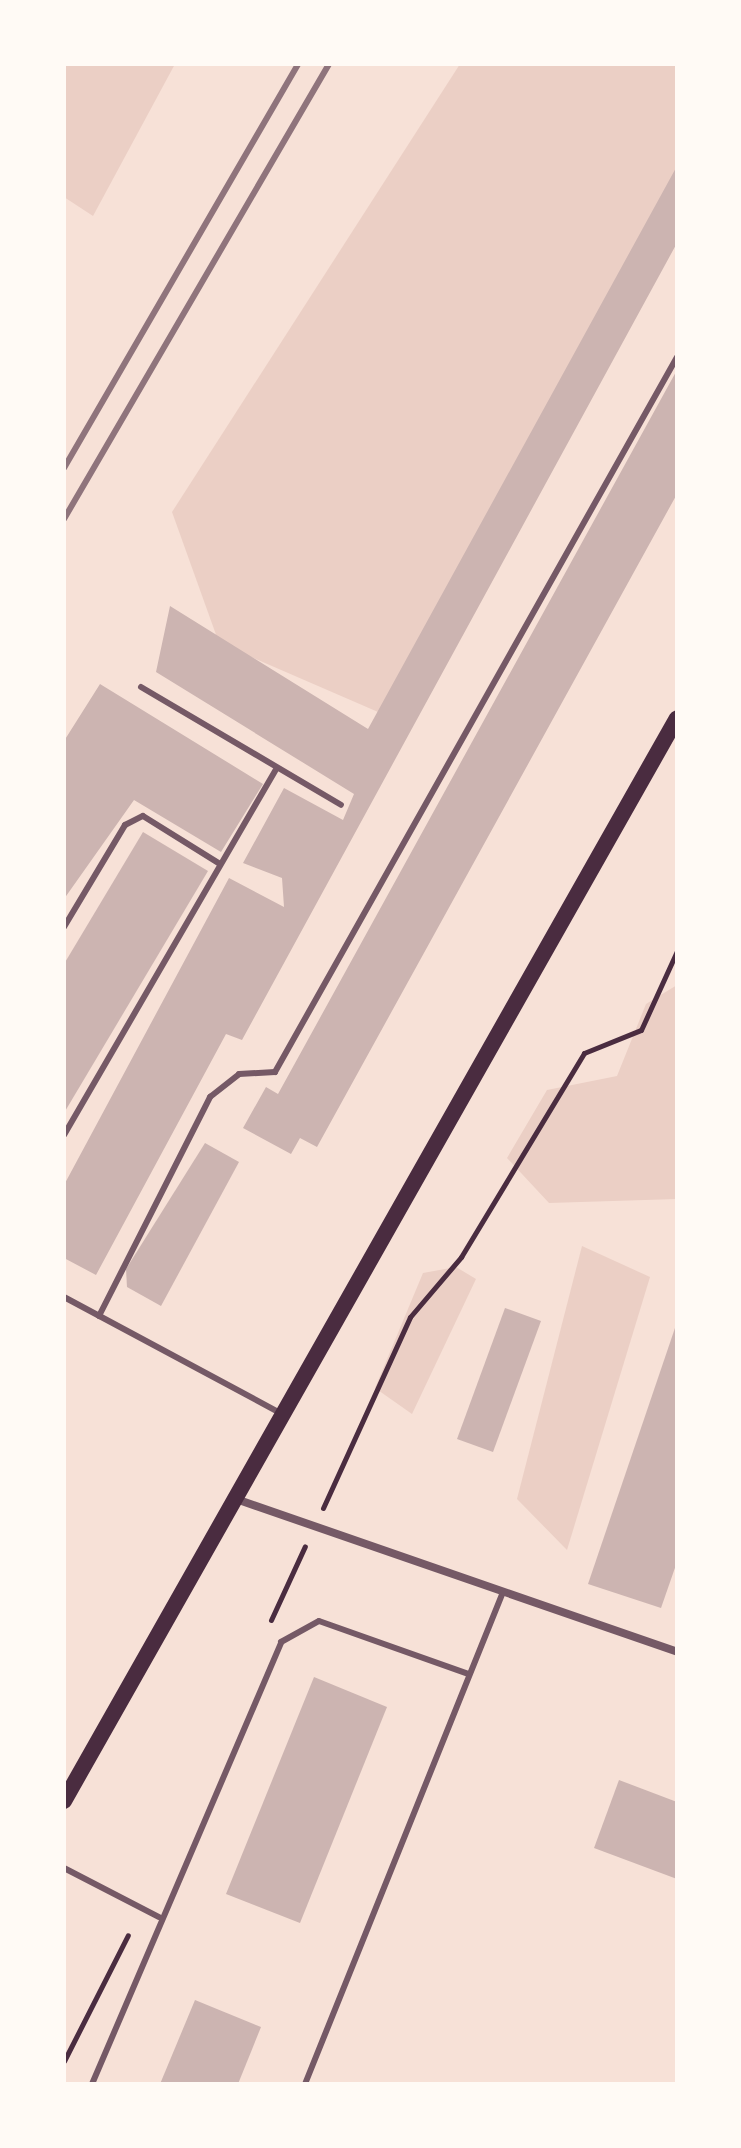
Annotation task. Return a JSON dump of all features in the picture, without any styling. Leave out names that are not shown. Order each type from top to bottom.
[{"type":"main road","points":[[64,1801],[677,718]]},
{"type":"street","points":[[234,1498],[677,1652]]},
{"type":"lane","points":[[99,1316],[210,1097],[239,1074],[275,1072],[677,357]]},
{"type":"lane","points":[[141,687],[276,770],[341,805]]},
{"type":"lane","points":[[64,1135],[276,770]]},
{"type":"lane","points":[[64,927],[125,825],[143,816],[220,864]]},
{"type":"lane","points":[[64,1297],[283,1415]]},
{"type":"lane","points":[[305,2084],[466,1673],[503,1592]]},
{"type":"lane","points":[[92,2084],[159,1917],[281,1642],[319,1621],[466,1673]]},
{"type":"lane","points":[[64,1868],[159,1917]]},
{"type":"path","points":[[268,1626],[410,1317],[461,1257],[584,1053],[641,1030],[677,951]]},
{"type":"path","points":[[64,2061],[142,1908]]},
{"type":"shaded area","points":[[64,64],[175,64],[93,216],[64,197]]},
{"type":"shaded area","points":[[460,64],[677,64],[677,220],[385,715],[219,643],[172,512]]},
{"type":"shaded area","points":[[677,985],[677,1199],[549,1203],[507,1158],[547,1090],[617,1076],[646,1004]]},
{"type":"shaded area","points":[[582,1246],[650,1277],[567,1550],[517,1499]]},
{"type":"shaded area","points":[[456,1267],[476,1279],[412,1414],[375,1388],[423,1273]]},
{"type":"building","points":[[677,166],[677,243],[242,1040],[226,1034],[96,1275],[64,1258],[64,1185],[229,878],[284,907],[282,878],[243,863],[284,788],[343,820],[354,794],[156,672],[170,606],[368,729]]},
{"type":"building","points":[[677,370],[677,494],[317,1147],[300,1138],[291,1154],[243,1128],[266,1087],[278,1094]]},
{"type":"building","points":[[100,684],[263,784],[221,852],[134,800],[64,899],[64,741]]},
{"type":"building","points":[[143,832],[208,871],[64,1113],[64,964]]},
{"type":"building","points":[[205,1143],[239,1162],[161,1306],[127,1287],[126,1269]]},
{"type":"building","points":[[505,1308],[541,1321],[493,1452],[457,1439]]},
{"type":"building","points":[[676,1325],[677,1562],[661,1608],[588,1584]]},
{"type":"building","points":[[314,1677],[387,1707],[300,1923],[226,1894]]},
{"type":"building","points":[[619,1780],[677,1802],[677,1879],[594,1848]]},
{"type":"building","points":[[195,2000],[261,2027],[238,2084],[160,2084]]},
{"type":"railway","points":[[64,468],[298,64]]},
{"type":"railway","points":[[64,519],[329,64]]}]
